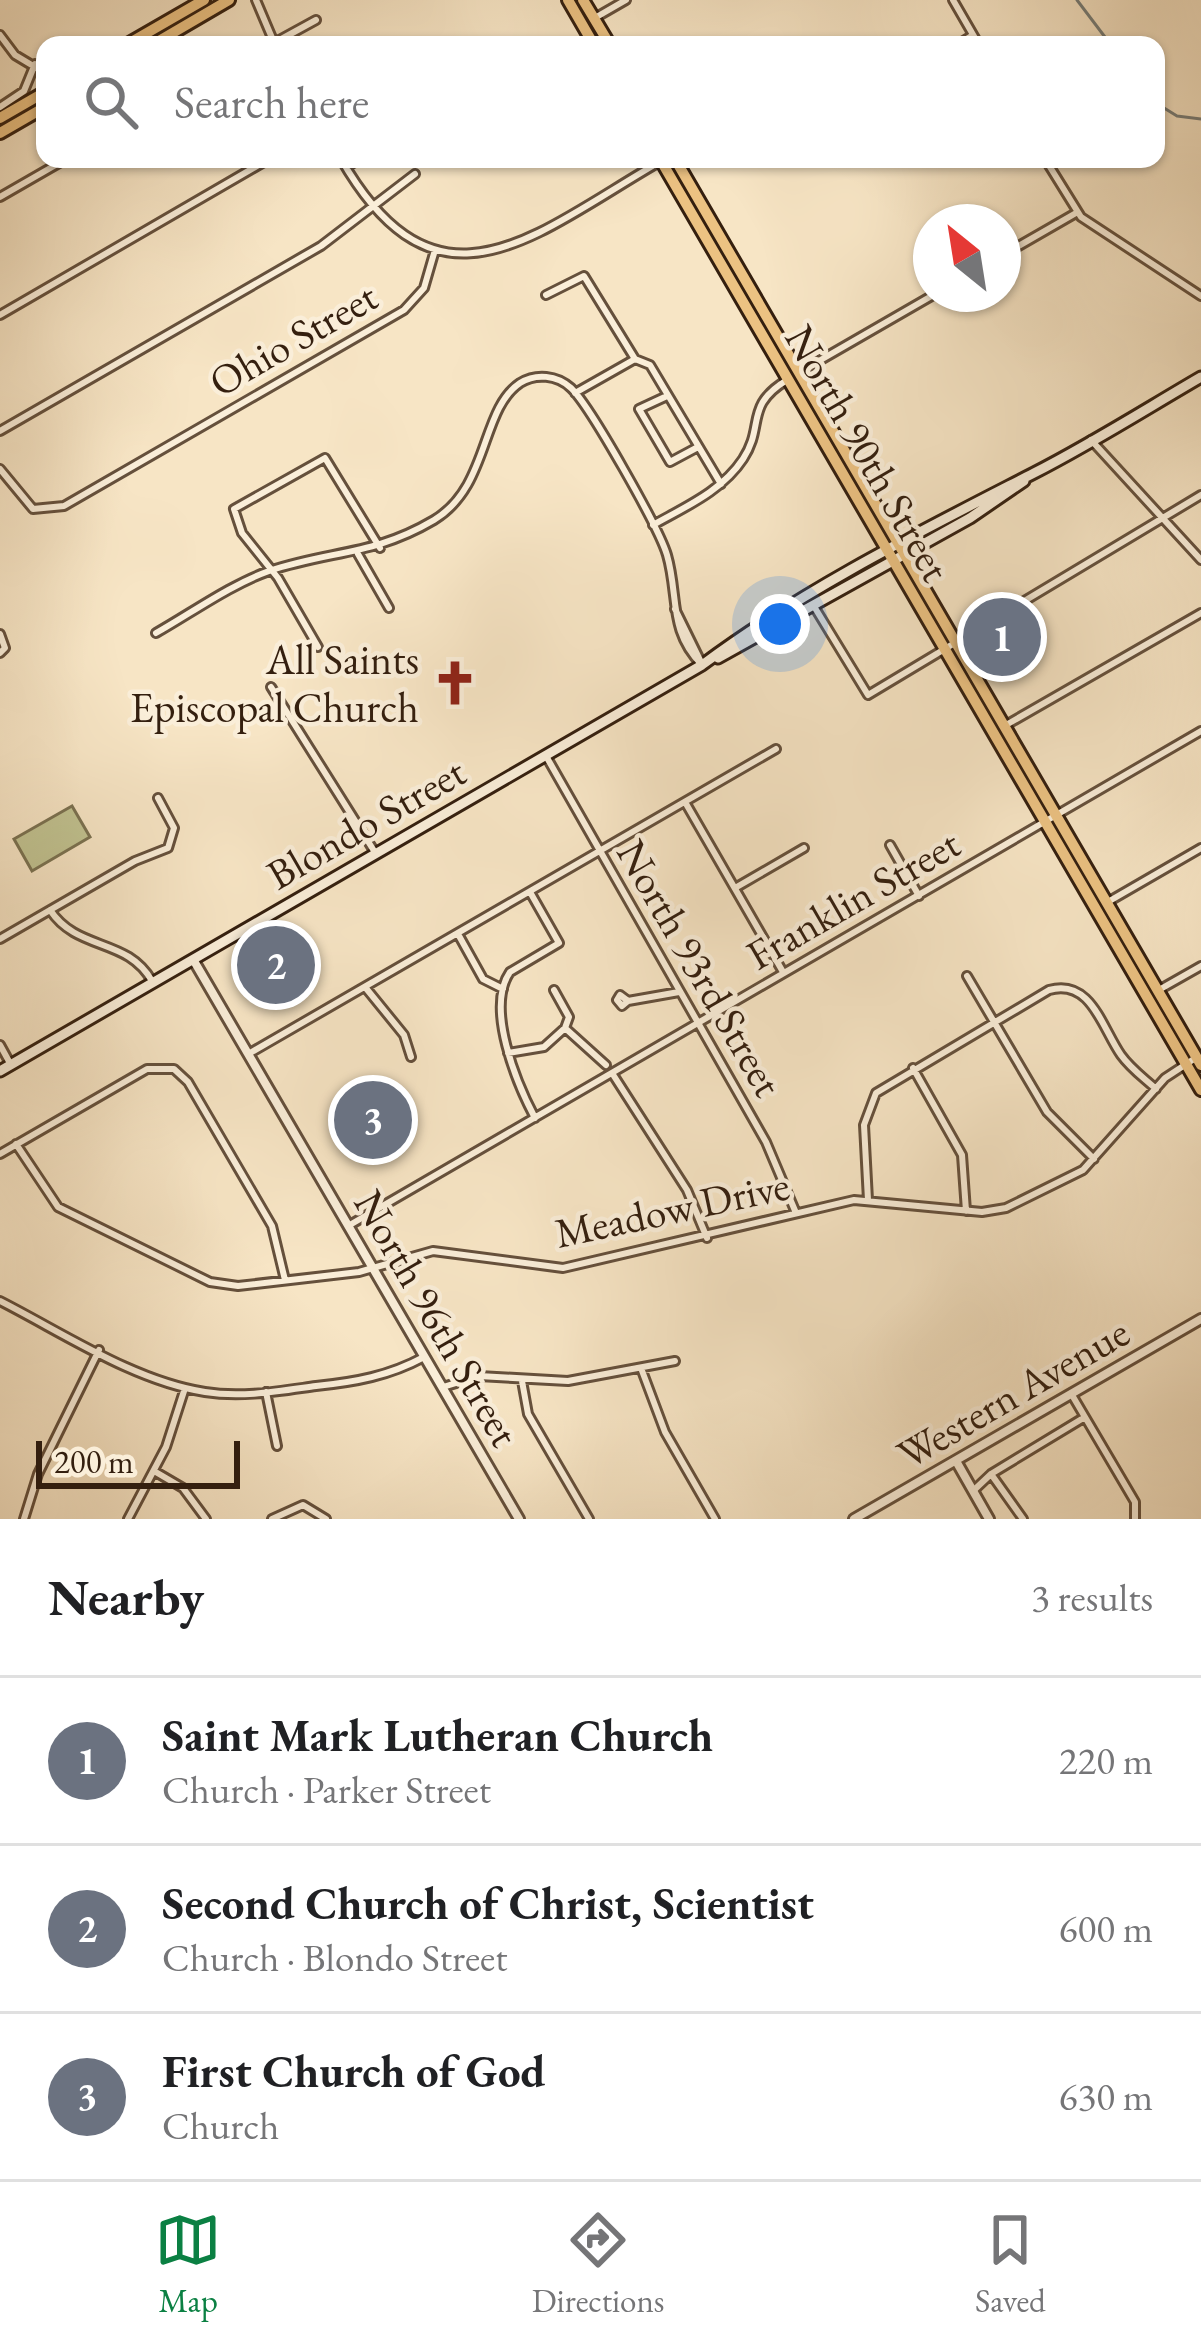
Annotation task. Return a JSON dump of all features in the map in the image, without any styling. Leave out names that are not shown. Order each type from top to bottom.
[{"type":"main road","points":[[142,36],[204,0]]},
{"type":"main road","points":[[168,36],[230,0]]},
{"type":"main road","points":[[568,0],[601,36]]},
{"type":"main road","points":[[583,0],[592,36]]},
{"type":"main road","points":[[0,118],[36,97]]},
{"type":"main road","points":[[0,133],[36,112]]},
{"type":"main road","name":"North 90th Street","points":[[667,168],[793,376]]},
{"type":"main road","name":"North 90th Street","points":[[680,168],[895,554],[1194,1062],[1201,1090]]},
{"type":"main road","name":"Blondo Street","points":[[702,665],[752,629],[895,554],[1201,377]]},
{"type":"main road","name":"Blondo Street","points":[[0,1071],[702,665],[814,608],[895,554]]},
{"type":"main road","name":"North 90th Street","points":[[949,645],[1003,727],[1050,818],[1106,903],[1152,994]]},
{"type":"street","points":[[256,0],[271,36]]},
{"type":"street","points":[[588,22],[626,0]]},
{"type":"street","points":[[953,0],[973,35]]},
{"type":"street","points":[[288,36],[316,20]]},
{"type":"street","points":[[0,35],[15,55],[35,64],[26,90],[0,107]]},
{"type":"street","points":[[0,197],[50,168]]},
{"type":"street","points":[[0,315],[253,168]]},
{"type":"street","points":[[346,168],[371,208],[405,238],[435,250],[480,254],[515,244],[648,168]]},
{"type":"street","points":[[1050,168],[1076,213],[1201,296]]},
{"type":"street","points":[[0,431],[320,246],[415,174]]},
{"type":"street","points":[[1021,245],[1076,213]]},
{"type":"street","name":"Ohio Street","points":[[0,470],[28,506],[58,509],[404,310],[424,287],[435,250]]},
{"type":"street","points":[[546,295],[584,276],[635,359],[650,364],[721,484]]},
{"type":"street","points":[[652,525],[721,484],[748,449],[758,404],[793,376],[913,307]]},
{"type":"street","points":[[573,391],[635,359]]},
{"type":"street","points":[[157,633],[270,571],[380,548],[457,502],[474,477],[503,404],[519,384],[545,377],[573,391],[652,525],[666,552],[673,605],[702,665]]},
{"type":"street","points":[[667,395],[639,409],[670,462],[698,447]]},
{"type":"street","points":[[1090,440],[1201,560]]},
{"type":"street","points":[[318,646],[242,533],[234,509],[325,458],[380,548]]},
{"type":"street","points":[[814,608],[868,695],[1201,495]]},
{"type":"street","points":[[358,553],[389,608]]},
{"type":"street","points":[[1003,727],[1201,613]]},
{"type":"street","points":[[0,634],[2,652]]},
{"type":"street","points":[[272,687],[376,854]]},
{"type":"street","name":"Franklin Street","points":[[348,1226],[1201,731]]},
{"type":"street","points":[[250,1053],[776,749]]},
{"type":"street","name":"North 93rd Street","points":[[546,756],[776,1160],[796,1213]]},
{"type":"street","points":[[0,939],[168,848],[174,828],[158,799]]},
{"type":"street","points":[[685,802],[783,972]]},
{"type":"street","points":[[890,845],[920,896]]},
{"type":"street","points":[[735,888],[804,848]]},
{"type":"street","points":[[1106,903],[1201,848]]},
{"type":"street","points":[[530,892],[559,943],[510,972],[503,989],[513,1076],[535,1118]]},
{"type":"street","points":[[50,910],[73,937],[133,956],[154,984]]},
{"type":"street","points":[[458,933],[483,980],[503,989]]},
{"type":"street","name":"North 96th Street","points":[[194,961],[519,1519]]},
{"type":"street","points":[[1152,994],[1201,966]]},
{"type":"street","points":[[968,976],[1047,1112],[1094,1159]]},
{"type":"street","points":[[365,987],[404,1035],[411,1057]]},
{"type":"street","points":[[868,1200],[866,1112],[881,1088],[1047,991],[1063,987],[1083,995],[1125,1060],[1156,1089]]},
{"type":"street","points":[[508,1053],[544,1047],[565,1028],[569,1017],[554,990]]},
{"type":"street","points":[[628,1001],[679,992]]},
{"type":"street","points":[[565,1028],[606,1065]]},
{"type":"street","points":[[0,1045],[11,1065]]},
{"type":"street","name":"Meadow Drive","points":[[16,1144],[45,1194],[64,1212],[211,1282],[285,1280],[373,1268],[433,1251],[563,1268],[868,1200],[966,1210],[1021,1203],[1094,1159],[1156,1089],[1194,1062]]},
{"type":"street","points":[[0,1154],[147,1069],[168,1066],[185,1078],[272,1226],[285,1280]]},
{"type":"street","points":[[914,1068],[962,1155],[966,1210]]},
{"type":"street","points":[[612,1073],[687,1190],[706,1238]]},
{"type":"street","points":[[0,1317],[3,1303],[185,1388],[266,1392],[368,1379],[424,1357]]},
{"type":"street","name":"Western Avenue","points":[[854,1519],[1201,1319]]},
{"type":"street","points":[[25,1519],[43,1462],[99,1350]]},
{"type":"street","points":[[442,1388],[479,1376],[568,1381],[675,1361]]},
{"type":"street","points":[[641,1368],[664,1432],[715,1519]]},
{"type":"street","points":[[522,1381],[528,1414],[589,1519]]},
{"type":"street","points":[[128,1519],[154,1471],[185,1388]]},
{"type":"street","points":[[266,1392],[277,1446]]},
{"type":"street","points":[[1072,1394],[1135,1502],[1135,1519]]},
{"type":"street","points":[[973,1491],[991,1474],[1085,1417]]},
{"type":"street","points":[[956,1461],[989,1519]]},
{"type":"street","points":[[154,1471],[183,1488],[206,1519]]},
{"type":"street","points":[[991,1474],[1023,1519]]},
{"type":"street","points":[[272,1519],[303,1505],[326,1519]]},
{"type":"green space","points":[[72,806],[90,837],[32,871],[14,839]]},
{"type":"waterway","points":[[1077,0],[1104,36]]},
{"type":"waterway","points":[[1165,109],[1177,116],[1201,119]]},
{"type":"place","name":"Saint Mark Lutheran Church","points":[[1002,637]]},
{"type":"place","name":"All Saints Episcopal Church","points":[[455,683]]},
{"type":"place","name":"Second Church of Christ, Scientist","points":[[276,965]]},
{"type":"place","name":"First Church of God","points":[[373,1120]]}]
